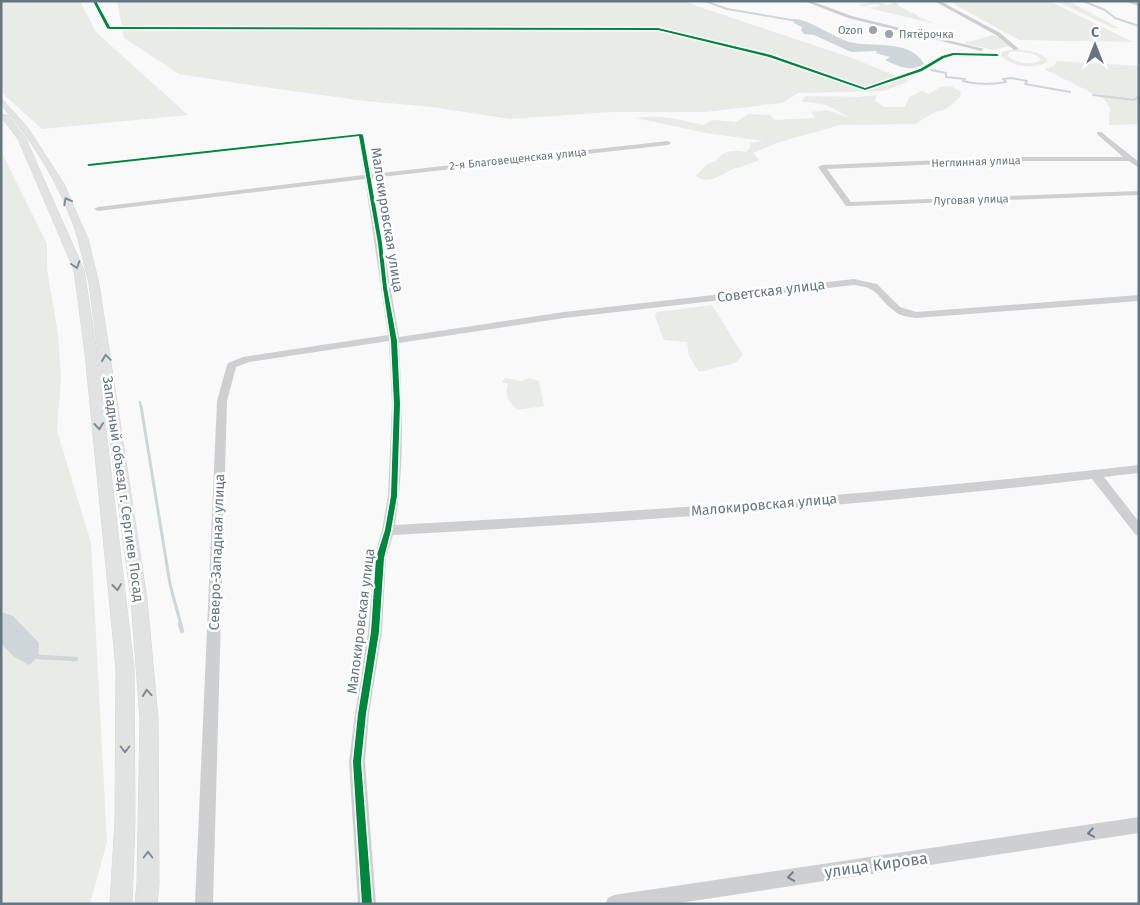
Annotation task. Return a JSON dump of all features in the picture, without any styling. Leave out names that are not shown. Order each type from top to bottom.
[{"type":"main road","name":"Западный объезд г. Сергиев Посад","points":[[1,100],[30,134],[71,207],[82,238],[94,284],[139,599],[148,710],[148,884],[146,904]]},
{"type":"main road","name":"Западный объезд г. Сергиев Посад","points":[[1,112],[22,139],[79,270],[91,353],[125,668],[125,820],[121,904]]},
{"type":"street","points":[[94,1],[109,28],[658,29],[770,56],[865,89],[921,70],[943,57],[954,54],[997,54]]},
{"type":"street","points":[[936,1],[998,34],[1016,48]]},
{"type":"street","points":[[1129,1],[1139,5]]},
{"type":"street","points":[[811,2],[850,16],[997,54]]},
{"type":"street","points":[[1099,133],[1139,166]]},
{"type":"street","name":"Малокировская улица","points":[[88,165],[361,135],[394,339],[397,404],[394,496],[388,530],[380,558],[374,632],[357,762],[367,904]]},
{"type":"street","name":"2-я Благовещенская улица","points":[[98,209],[668,142]]},
{"type":"street","name":"Неглинная улица","points":[[822,168],[1096,158],[1130,160]]},
{"type":"street","name":"Луговая улица","points":[[822,168],[849,204],[1139,193]]},
{"type":"street","name":"Советская улица","points":[[394,339],[564,315],[854,282],[874,286],[895,308],[908,314],[916,315],[1139,298]]},
{"type":"street","name":"Северо-Западная улица","points":[[204,904],[222,401],[232,365],[248,359],[394,339]]},
{"type":"street","name":"Малокировская улица","points":[[388,530],[568,520],[974,488],[1139,469]]},
{"type":"street","points":[[1096,475],[1139,531]]},
{"type":"street","name":"улица Кирова","points":[[614,904],[1139,825]]},
{"type":"shaded area","points":[[1,1],[80,1],[96,32],[188,115],[42,129],[1,92]]},
{"type":"shaded area","points":[[117,1],[682,1],[852,58],[909,81],[885,91],[798,93],[782,103],[706,112],[611,112],[510,119],[432,107],[365,101],[179,74],[124,38]]},
{"type":"shaded area","points":[[871,1],[882,1],[880,2],[887,5],[896,2],[899,4],[897,5],[935,24],[869,8],[881,6],[878,5],[858,5],[870,3]]},
{"type":"shaded area","points":[[949,1],[1049,1],[1133,42],[1019,40]]},
{"type":"shaded area","points":[[1056,1],[1068,1],[1119,28],[1113,28]]},
{"type":"shaded area","points":[[794,19],[808,22],[839,38],[854,43],[893,46],[911,51],[924,64],[914,68],[904,68],[885,60],[890,57],[876,53],[877,51],[851,52],[814,35],[804,34],[801,30],[802,27],[794,23]]},
{"type":"shaded area","points":[[994,35],[1010,46],[992,50],[964,43]]},
{"type":"shaded area","points":[[1014,50],[1037,53],[1046,58],[1047,62],[1036,66],[1023,66],[1005,59],[1001,56],[1002,52]],"holes":[[[1017,51],[1034,54],[1041,60],[1033,63],[1024,63],[1007,56],[1010,52]]]},
{"type":"shaded area","points":[[1057,61],[1139,66],[1139,124],[1109,125],[1110,108],[1104,99],[1044,69],[1054,66]]},
{"type":"shaded area","points":[[951,86],[961,92],[960,97],[946,109],[935,112],[915,124],[840,125],[780,142],[753,153],[759,160],[705,180],[696,176],[707,164],[716,161],[726,152],[746,152],[750,148],[750,143],[763,141],[706,133],[636,118],[662,117],[703,125],[713,120],[736,122],[748,114],[770,115],[775,120],[815,118],[811,112],[826,110],[850,118],[827,105],[801,101],[806,96],[857,97],[877,95],[875,101],[884,107],[905,107],[909,97],[922,91],[929,94],[940,87]]},
{"type":"shaded area","points":[[1,151],[47,244],[47,269],[58,334],[61,377],[57,431],[91,543],[107,842],[90,904],[1,904]]},
{"type":"shaded area","points":[[712,305],[743,355],[735,363],[699,372],[689,356],[687,342],[664,340],[655,317],[657,312]]},
{"type":"shaded area","points":[[505,378],[520,381],[530,378],[539,381],[544,406],[518,410],[508,398],[508,384],[502,382]]},
{"type":"shaded area","points":[[1,612],[13,616],[39,643],[38,657],[29,665],[13,656],[1,643]]},
{"type":"waterway","points":[[705,1],[727,9],[797,21]]},
{"type":"waterway","points":[[1083,1],[1105,10],[1115,18],[1139,26]]},
{"type":"waterway","points":[[931,70],[946,73],[946,77],[965,79],[963,81],[974,83],[1000,83],[1006,82],[1003,79],[1011,78],[1027,81],[1025,84],[1070,92]]},
{"type":"waterway","points":[[1093,95],[1134,100],[1139,96]]},
{"type":"waterway","points":[[140,402],[141,407]]},
{"type":"waterway","points":[[141,406],[170,584],[181,625]]},
{"type":"waterway","points":[[180,624],[182,631]]},
{"type":"waterway","points":[[38,657],[76,659]]},
{"type":"cycle path","points":[[94,1],[109,28],[658,29],[770,56],[865,89],[921,70],[943,57],[954,54],[997,55]]},
{"type":"cycle path","points":[[89,165],[361,135],[380,243],[394,341],[397,404],[394,496],[388,530],[380,558],[375,632],[362,714],[357,762],[367,904]]},
{"type":"place","name":"Ozon","points":[[873,30]]},
{"type":"place","name":"Пятёрочка","points":[[889,34]]}]
